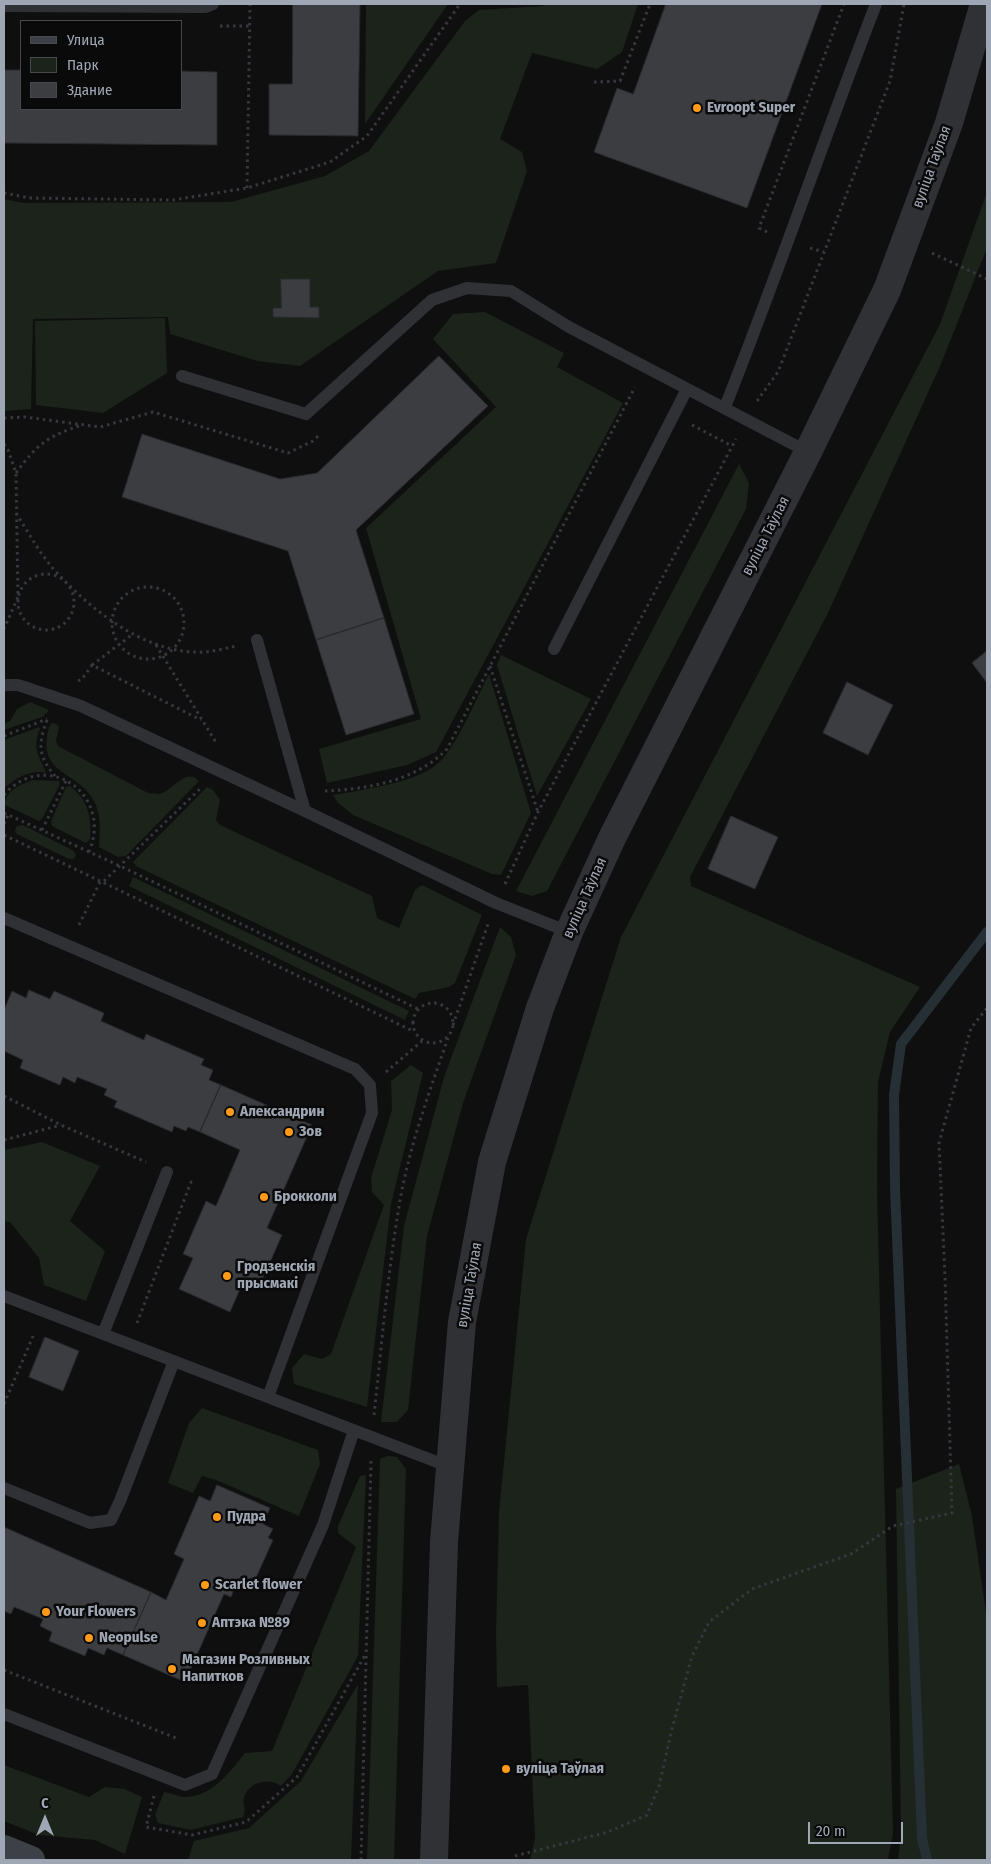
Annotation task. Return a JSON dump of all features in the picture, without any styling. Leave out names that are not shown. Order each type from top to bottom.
[{"type":"main road","points":[[4,1849],[31,1860]]},
{"type":"street","name":"вуліца Таўлая","points":[[434,1860],[444,1542],[462,1322],[492,1162],[540,1008],[569,932],[612,838],[808,452],[887,290],[949,123],[984,4]]},
{"type":"lane","points":[[4,6],[206,7],[213,4]]},
{"type":"lane","points":[[725,407],[757,328],[787,241],[876,4]]},
{"type":"lane","points":[[182,376],[306,414],[432,300],[467,288],[511,291],[569,327],[808,452]]},
{"type":"lane","points":[[554,649],[687,389]]},
{"type":"lane","points":[[258,640],[305,811]]},
{"type":"lane","points":[[4,685],[18,685],[80,706],[496,903],[569,932]]},
{"type":"lane","points":[[4,918],[355,1069],[370,1085],[372,1113],[268,1397]]},
{"type":"lane","points":[[103,1334],[167,1172]]},
{"type":"lane","points":[[4,1296],[450,1467]]},
{"type":"lane","points":[[4,1488],[90,1523],[111,1520],[174,1361]]},
{"type":"lane","points":[[4,1714],[186,1785],[212,1774],[323,1525],[354,1430]]},
{"type":"path","points":[[247,188],[250,4]]},
{"type":"path","points":[[4,193],[29,198],[173,200],[247,188],[330,162],[367,136],[460,4]]},
{"type":"path","points":[[594,82],[620,81],[650,4]]},
{"type":"path","points":[[759,228],[844,4]]},
{"type":"path","points":[[4,835],[414,1031],[422,1041],[435,1044],[448,1038],[496,903],[538,812],[757,400],[778,372],[890,81],[904,4]]},
{"type":"path","points":[[948,262],[987,279]]},
{"type":"path","points":[[325,791],[344,790],[392,780],[418,772],[435,762],[447,749],[636,384],[656,397],[673,415],[732,446]]},
{"type":"path","points":[[4,418],[25,417],[100,427],[153,412],[288,453],[313,441],[327,427]]},
{"type":"path","points":[[16,473],[29,454],[45,440],[61,432],[83,425]]},
{"type":"path","points":[[4,444],[16,473],[18,597],[18,606],[21,615],[34,627],[43,630],[52,629],[67,620],[72,612],[74,603],[73,594],[63,579],[54,575],[35,575],[27,580],[21,588],[18,597],[4,629]]},
{"type":"path","points":[[145,586],[162,590],[176,600],[184,616],[184,633],[175,649],[163,657],[147,660],[131,656],[118,645],[112,634],[111,622],[116,605],[128,592],[145,586]]},
{"type":"path","points":[[72,684],[82,679],[92,665],[134,633]]},
{"type":"path","points":[[69,946],[103,881],[220,771],[229,756],[223,753],[156,644]]},
{"type":"path","points":[[92,665],[202,720]]},
{"type":"path","points":[[490,666],[538,812]]},
{"type":"path","points":[[4,736],[47,719],[42,734],[42,756],[56,777]]},
{"type":"path","points":[[4,795],[19,781],[33,777],[56,777],[78,787],[92,808],[95,821],[95,831],[89,852]]},
{"type":"path","points":[[42,830],[66,780]]},
{"type":"path","points":[[4,813],[120,866],[418,1009]]},
{"type":"path","points":[[4,824],[8,815]]},
{"type":"path","points":[[414,1031],[412,1020],[418,1009],[428,1003],[441,1004],[450,1013],[453,1025]]},
{"type":"path","points":[[515,1856],[608,1832],[647,1815],[659,1786],[692,1656],[709,1622],[752,1589],[851,1554],[893,1526],[952,1513],[939,1143],[971,1028],[987,1008]]},
{"type":"path","points":[[370,1085],[422,1041]]},
{"type":"path","points":[[4,1096],[61,1125],[191,1182],[134,1331]]},
{"type":"path","points":[[4,1140],[61,1125]]},
{"type":"path","points":[[4,1404],[34,1334]]},
{"type":"path","points":[[365,1412],[374,1415]]},
{"type":"path","points":[[162,1776],[146,1827],[192,1835],[246,1822],[297,1777],[365,1655]]},
{"type":"path","points":[[4,1670],[176,1738]]},
{"type":"green space","points":[[366,4],[448,4],[365,124]]},
{"type":"green space","points":[[547,4],[638,4],[622,52],[597,69],[532,53],[500,139],[522,152],[527,171],[496,263],[438,271],[300,366],[257,361],[170,334],[168,317],[33,319],[31,409],[4,411],[4,199],[23,203],[231,202],[325,176],[369,151],[465,21],[479,10],[543,6]]},
{"type":"green space","points":[[987,192],[987,248],[941,364],[828,613],[690,877],[691,886],[920,987],[890,1032],[878,1082],[877,1191],[893,1833],[888,1860],[530,1860],[535,1838],[528,1685],[497,1687],[496,1633],[499,1512],[526,1239],[621,937],[940,324]]},
{"type":"green space","points":[[485,312],[564,353],[557,367],[623,403],[436,752],[407,765],[327,783],[319,749],[421,719],[366,528],[496,407],[433,339],[453,314]]},
{"type":"green space","points":[[165,318],[167,373],[103,413],[36,405],[35,321]]},
{"type":"green space","points":[[739,464],[749,483],[746,509],[547,891],[532,896],[516,891]]},
{"type":"green space","points":[[501,655],[591,699],[537,796],[497,665]]},
{"type":"green space","points":[[489,674],[531,813],[501,875],[492,874],[353,815],[338,803],[333,795],[400,781],[425,772],[435,766],[443,759],[458,736]]},
{"type":"green space","points":[[30,702],[49,711],[42,717],[4,730],[4,724],[10,721],[17,709]]},
{"type":"green space","points":[[52,723],[59,727],[56,741],[58,746],[148,793],[160,794],[165,792],[184,778],[194,777],[199,781],[126,856],[118,857],[99,847],[100,826],[97,807],[90,795],[84,788],[54,765],[49,758],[47,737]]},
{"type":"green space","points":[[39,727],[37,747],[39,757],[46,772],[34,772],[23,775],[4,788],[4,740]]},
{"type":"green space","points":[[33,780],[59,781],[60,784],[42,819],[39,821],[5,805],[11,792]]},
{"type":"green space","points":[[70,786],[81,797],[88,810],[90,839],[86,843],[52,826],[51,821],[66,787]]},
{"type":"green space","points":[[207,787],[213,790],[220,800],[216,820],[220,825],[372,896],[377,918],[399,928],[415,890],[422,885],[482,915],[455,983],[449,987],[419,993],[415,999],[136,866],[133,862]]},
{"type":"green space","points":[[23,825],[74,851],[76,855],[74,859],[69,859],[17,834],[15,831],[17,826]]},
{"type":"green space","points":[[133,877],[409,1011],[405,1020],[129,886]]},
{"type":"green space","points":[[500,927],[511,937],[516,955],[463,1103],[427,1236],[408,1410],[397,1422],[381,1422],[404,1226],[444,1077]]},
{"type":"green space","points":[[411,1065],[423,1073],[391,1204],[367,1407],[294,1384],[292,1368],[304,1354],[322,1359],[331,1354],[384,1205],[372,1192],[371,1178],[392,1110],[391,1081]]},
{"type":"green space","points":[[42,1142],[100,1166],[70,1221],[105,1251],[86,1301],[44,1285],[39,1258],[10,1222],[4,1221],[4,1150]]},
{"type":"green space","points":[[202,1408],[318,1450],[320,1464],[299,1516],[216,1480],[202,1476],[193,1493],[168,1483],[189,1423]]},
{"type":"green space","points":[[387,1456],[397,1457],[406,1469],[394,1860],[367,1860],[380,1459]]},
{"type":"green space","points":[[959,1464],[972,1516],[987,1620],[987,1860],[898,1860],[901,1836],[896,1489]]},
{"type":"green space","points":[[366,1475],[358,1656],[292,1774],[281,1786],[271,1782],[260,1782],[250,1788],[244,1797],[245,1812],[243,1817],[191,1830],[158,1823],[155,1815],[164,1792],[183,1797],[202,1793],[211,1789],[226,1776],[245,1753],[272,1751],[356,1547],[338,1533],[338,1526],[360,1476]]},
{"type":"green space","points":[[358,1684],[351,1860],[188,1860],[194,1841],[249,1828],[301,1781]]},
{"type":"green space","points":[[4,1765],[89,1797],[105,1787],[124,1789],[142,1797],[125,1854],[95,1840],[39,1835],[4,1821]]},
{"type":"building","points":[[293,4],[360,4],[358,136],[269,135],[269,84],[292,84]]},
{"type":"building","name":"Evroopt Super","points":[[666,4],[822,4],[747,208],[594,152],[617,88],[633,94]]},
{"type":"building","points":[[4,70],[20,70],[20,110],[182,110],[182,71],[217,72],[217,145],[4,143]]},
{"type":"building","points":[[281,279],[310,279],[310,307],[319,307],[319,318],[273,317],[273,308],[281,308]]},
{"type":"building","points":[[439,356],[488,406],[356,530],[384,618],[316,640],[288,551],[122,497],[142,434],[280,479],[317,473]]},
{"type":"building","points":[[384,618],[414,714],[346,735],[316,640]]},
{"type":"building","points":[[987,651],[987,683],[972,663]]},
{"type":"building","points":[[847,682],[893,705],[868,755],[823,733]]},
{"type":"building","points":[[731,816],[778,837],[755,889],[708,869]]},
{"type":"building","points":[[29,990],[50,999],[54,991],[104,1013],[101,1021],[144,1040],[146,1034],[204,1059],[201,1065],[213,1070],[209,1080],[221,1085],[200,1132],[188,1127],[186,1131],[174,1126],[172,1132],[114,1107],[117,1101],[104,1095],[107,1089],[77,1077],[75,1083],[63,1077],[60,1085],[20,1068],[23,1060],[4,1051],[4,1010],[12,991],[26,998]]},
{"type":"building","points":[[221,1085],[312,1125],[267,1228],[282,1235],[259,1287],[244,1280],[230,1312],[179,1289],[193,1258],[183,1254],[206,1201],[216,1206],[240,1150],[200,1132]]},
{"type":"building","points":[[45,1337],[79,1351],[63,1391],[29,1377]]},
{"type":"building","points":[[217,1485],[270,1508],[263,1524],[273,1529],[268,1538],[273,1540],[255,1580],[251,1578],[247,1587],[237,1582],[231,1597],[224,1594],[185,1682],[123,1655],[151,1592],[166,1600],[184,1559],[174,1554],[199,1496],[210,1501]]},
{"type":"building","points":[[4,1527],[151,1592],[123,1655],[107,1648],[104,1655],[88,1648],[85,1656],[49,1641],[52,1632],[40,1626],[43,1619],[14,1607],[11,1614],[4,1611]]},
{"type":"waterway","points":[[927,1860],[922,1838],[895,1189],[894,1095],[901,1044],[987,932]]},
{"type":"place","name":"Evroopt Super","points":[[697,108]]},
{"type":"place","name":"Александрин","points":[[230,1112]]},
{"type":"place","name":"Зов","points":[[289,1132]]},
{"type":"place","name":"Брокколи","points":[[264,1197]]},
{"type":"place","name":"Гродзенскія прысмакі","points":[[227,1276]]},
{"type":"place","name":"Пудра","points":[[217,1517]]},
{"type":"place","name":"Scarlet flower","points":[[205,1585]]},
{"type":"place","name":"Your Flowers","points":[[46,1612]]},
{"type":"place","name":"Аптэка №89","points":[[202,1623]]},
{"type":"place","name":"Neopulse","points":[[89,1638]]},
{"type":"place","name":"Магазин Розливных Напитков","points":[[172,1669]]},
{"type":"place","name":"вуліца Таўлая","points":[[506,1769]]}]
